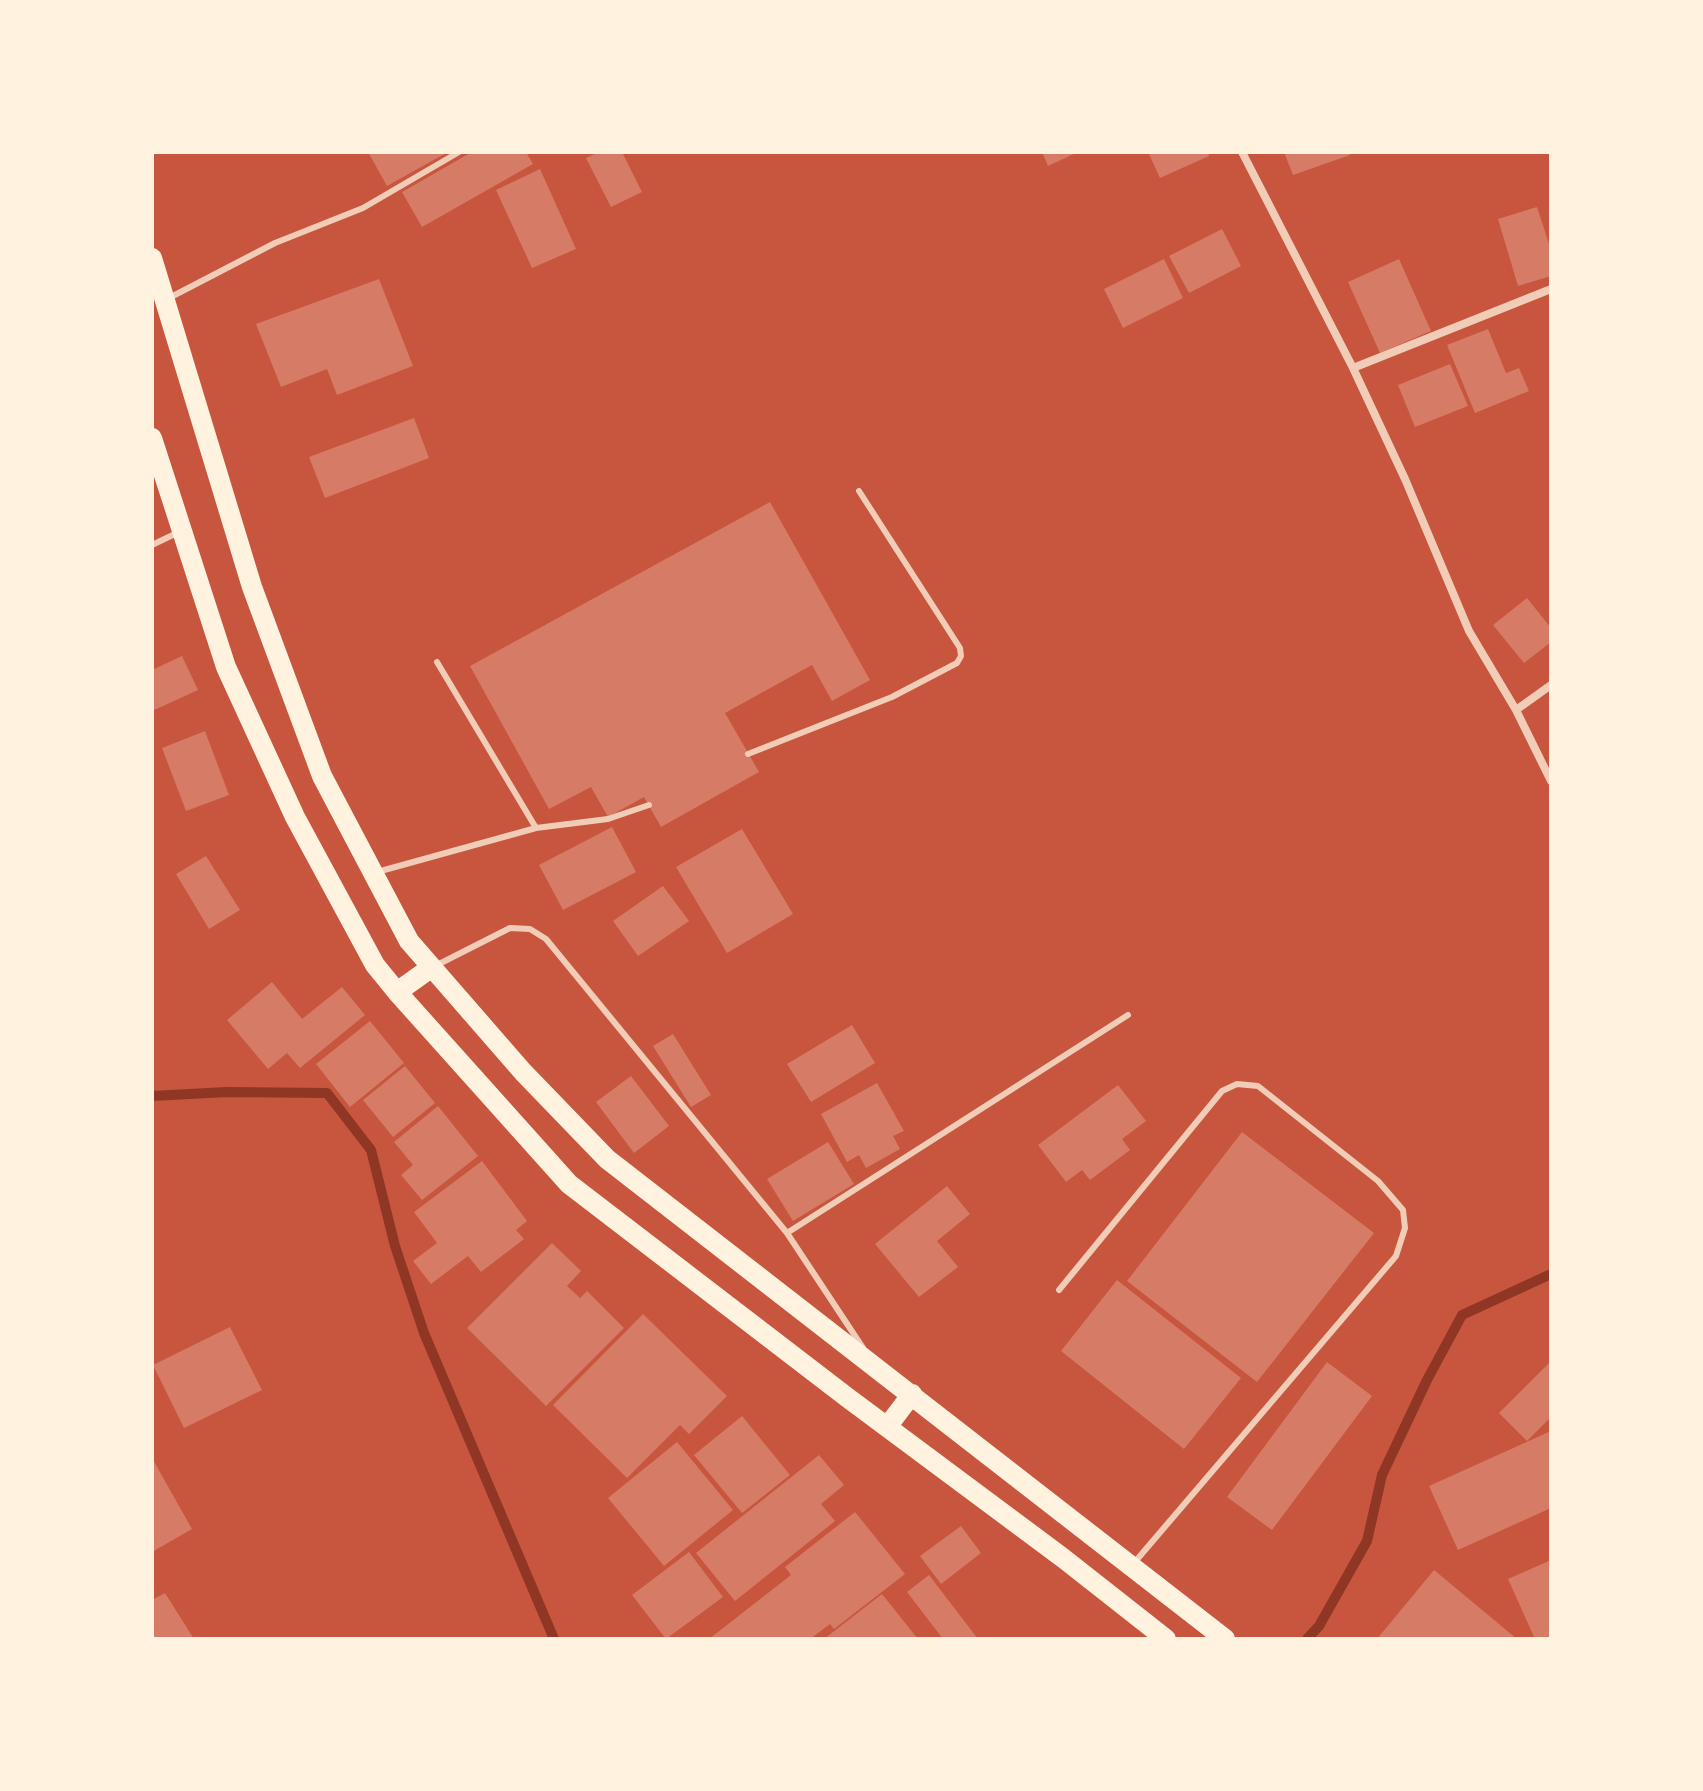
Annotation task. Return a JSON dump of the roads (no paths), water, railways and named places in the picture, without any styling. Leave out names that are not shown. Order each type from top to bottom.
[{"type":"main road","points":[[152,258],[252,587],[322,776],[409,941],[523,1072],[607,1159],[1225,1639]]},
{"type":"main road","points":[[152,438],[226,667],[289,804],[375,965],[397,992],[569,1184],[1166,1639]]},
{"type":"main road","points":[[397,992],[432,967]]},
{"type":"main road","points":[[887,1427],[912,1394]]},
{"type":"street","points":[[1242,152],[1353,368],[1405,479],[1469,631],[1516,710],[1551,781]]},
{"type":"street","points":[[1353,368],[1551,289]]},
{"type":"street","points":[[1516,710],[1551,685]]},
{"type":"lane","points":[[165,300],[275,243],[363,208],[459,152]]},
{"type":"lane","points":[[748,754],[892,697],[957,663],[961,656],[960,648],[859,491]]},
{"type":"lane","points":[[152,545],[182,531]]},
{"type":"lane","points":[[437,662],[536,828]]},
{"type":"lane","points":[[373,873],[536,828],[608,819],[649,805]]},
{"type":"lane","points":[[432,967],[510,928],[530,929],[546,939],[787,1233],[876,1367]]},
{"type":"lane","points":[[787,1233],[1128,1015]]},
{"type":"lane","points":[[1059,1290],[1222,1091],[1237,1084],[1258,1086],[1378,1181],[1403,1210],[1405,1228],[1396,1256],[1132,1566]]},
{"type":"waterway","points":[[152,1096],[227,1092],[327,1093],[371,1150],[395,1246],[424,1333],[554,1639]]},
{"type":"waterway","points":[[1307,1639],[1319,1626],[1367,1541],[1382,1475],[1462,1315],[1551,1274]]}]
